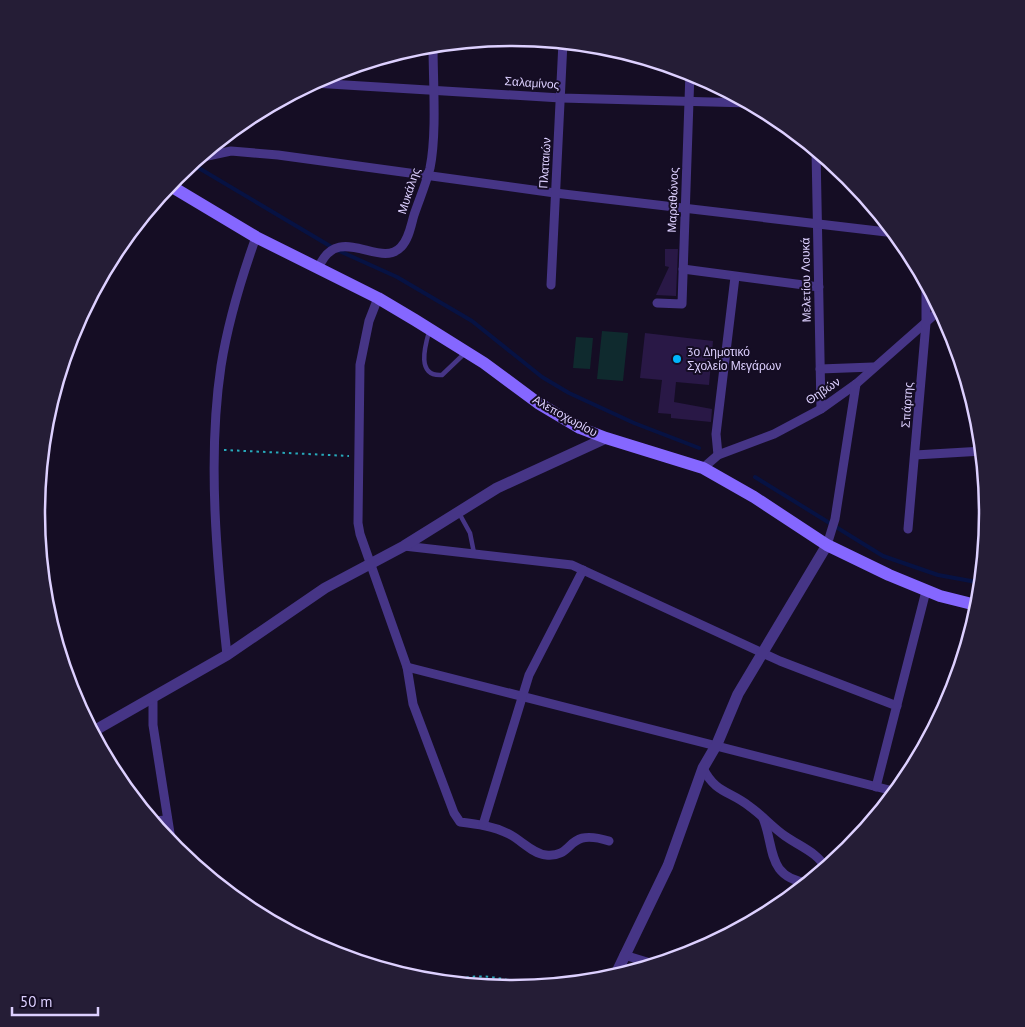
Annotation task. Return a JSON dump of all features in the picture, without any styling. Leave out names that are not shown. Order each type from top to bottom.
[{"type":"main road","name":"Αλεποχωρίου","points":[[177,189],[256,237],[378,298],[466,352],[538,402],[580,428],[703,468],[829,541],[926,591],[971,604]]},
{"type":"street","name":"Πλαταιών","points":[[551,285],[563,49]]},
{"type":"street","name":"Μυκάλης","points":[[318,269],[327,254],[347,245],[389,253],[401,248],[407,237],[427,177],[432,150],[433,53]]},
{"type":"street","name":"Μαραθώνος","points":[[657,303],[682,304],[690,81]]},
{"type":"street","name":"Σαλαμίνος","points":[[330,84],[433,88],[561,98],[735,103]]},
{"type":"street","points":[[213,155],[230,151],[332,162],[427,177],[885,232]]},
{"type":"street","name":"Μελετίου Λουκά","points":[[816,158],[821,409]]},
{"type":"street","points":[[227,655],[219,557],[215,450],[221,366],[240,283],[256,237]]},
{"type":"street","points":[[683,270],[819,287]]},
{"type":"street","points":[[718,455],[716,434],[735,277]]},
{"type":"street","name":"Σπάρτης","points":[[908,529],[926,323],[926,296]]},
{"type":"street","points":[[378,298],[362,346],[358,523],[370,564],[407,667],[413,704],[456,819],[460,822],[483,825],[511,835],[540,854],[548,856],[564,851],[581,837],[593,836],[610,841]]},
{"type":"street","name":"Θηβών","points":[[703,468],[718,455],[774,434],[821,409],[856,384],[873,367],[935,314]]},
{"type":"street","points":[[820,369],[873,367]]},
{"type":"street","points":[[618,969],[668,866],[703,768],[717,744],[738,694],[829,541],[835,519],[856,384]]},
{"type":"street","points":[[98,729],[227,655],[325,588],[404,546],[497,488],[606,438]]},
{"type":"street","points":[[915,455],[976,451]]},
{"type":"street","points":[[404,546],[559,562],[583,570],[780,661],[897,706]]},
{"type":"street","points":[[483,825],[522,696],[536,659],[583,570]]},
{"type":"street","points":[[876,787],[926,591]]},
{"type":"street","points":[[407,667],[717,744],[889,790]]},
{"type":"street","points":[[153,697],[153,725],[169,830]]},
{"type":"street","points":[[703,768],[710,781],[722,792],[747,804],[783,835],[818,857],[822,864]]},
{"type":"street","points":[[763,817],[769,846],[776,866],[793,878],[801,881]]},
{"type":"street","points":[[160,820],[167,820]]},
{"type":"street","points":[[624,955],[645,961]]},
{"type":"lane","points":[[430,329],[423,354],[425,368],[429,372],[442,374],[466,352]]},
{"type":"lane","points":[[459,511],[470,532],[474,553]]},
{"type":"path","points":[[215,450],[359,456]]},
{"type":"path","points":[[464,978],[481,976],[511,981]]},
{"type":"green space","points":[[602,331],[628,333],[623,381],[597,379]]},
{"type":"green space","points":[[576,337],[593,338],[590,369],[573,368]]},
{"type":"building","points":[[665,249],[678,249],[676,296],[656,295],[669,267],[665,266]]},
{"type":"building","name":"3ο Δημοτικό Σχολείο Μεγάρων","points":[[645,333],[713,341],[709,385],[676,382],[674,402],[712,409],[711,422],[671,418],[671,414],[658,413],[662,380],[640,378]]},
{"type":"waterway","points":[[198,168],[335,249],[397,277],[472,321],[542,377],[569,393],[634,423],[699,448]]},
{"type":"waterway","points":[[755,477],[883,556],[938,575],[975,582]]},
{"type":"place","name":"3ο Δημοτικό Σχολείο Μεγάρων","points":[[677,359]]}]
